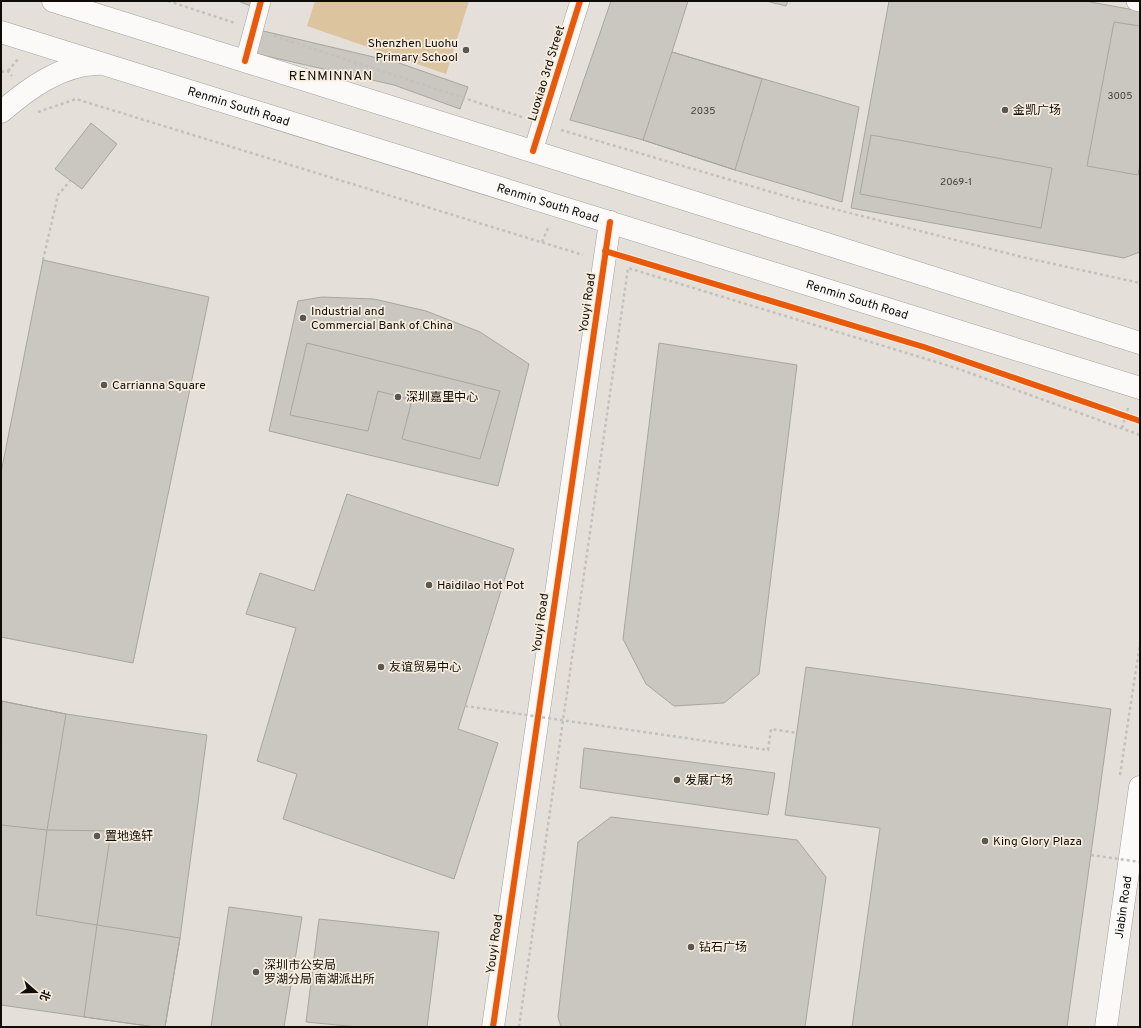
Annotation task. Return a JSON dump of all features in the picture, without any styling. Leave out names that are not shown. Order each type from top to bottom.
[{"type":"main road","points":[[53,1],[74,5],[245,61],[1140,343]]},
{"type":"main road","name":"Renmin South Road","points":[[1,32],[1140,388]]},
{"type":"main road","points":[[1,112],[34,86],[52,76],[72,68],[91,64],[104,65]]},
{"type":"main road","name":"Youyi Road","points":[[493,1027],[610,222]]},
{"type":"main road","name":"Jiabin Road","points":[[1106,1027],[1140,787]]},
{"type":"street","points":[[245,61],[260,1]]},
{"type":"street","name":"Luoxiao 3rd Street","points":[[533,151],[580,1]]},
{"type":"street","points":[[1136,1],[1140,2]]},
{"type":"path","points":[[168,1],[542,124],[795,199],[1022,257],[1140,283]]},
{"type":"path","points":[[1,72],[8,71],[26,92],[39,112],[76,99],[956,368],[1140,435]]},
{"type":"path","points":[[43,260],[58,195],[70,181]]},
{"type":"path","points":[[519,1027],[628,268]]},
{"type":"path","points":[[1118,414],[1133,419]]},
{"type":"path","points":[[465,706],[768,750],[771,729],[797,733]]},
{"type":"path","points":[[1091,855],[1140,862]]},
{"type":"shaded area","points":[[315,1],[469,1],[446,74],[307,26]]},
{"type":"building","points":[[238,1],[258,1],[256,8]]},
{"type":"building","points":[[611,1],[688,1],[672,52],[859,107],[842,202],[735,170],[643,140],[570,120]]},
{"type":"building","points":[[766,1],[788,1],[786,6]]},
{"type":"building","name":"金凯广场","points":[[889,1],[1085,1],[1140,11],[1140,252],[1124,258],[851,208]]},
{"type":"building","points":[[1114,22],[1140,26],[1140,163],[1138,175],[1087,166]]},
{"type":"building","points":[[259,30],[399,63],[468,87],[460,109],[394,85],[253,53]]},
{"type":"building","points":[[672,52],[762,79],[735,170],[643,140]]},
{"type":"building","points":[[91,123],[117,144],[82,189],[55,169]]},
{"type":"building","points":[[871,135],[1052,168],[1041,228],[860,194]]},
{"type":"building","name":"Carrianna Square","points":[[43,260],[209,297],[133,663],[1,637],[1,473]]},
{"type":"building","name":"深圳嘉里中心","points":[[322,297],[374,299],[426,311],[480,332],[529,364],[498,486],[269,431],[298,301]]},
{"type":"building","points":[[307,343],[500,391],[480,459],[402,439],[412,400],[378,391],[368,431],[290,415]]},
{"type":"building","points":[[659,343],[797,365],[759,674],[724,703],[674,706],[646,684],[623,639]]},
{"type":"building","name":"友谊贸易中心","points":[[347,494],[514,549],[458,729],[498,743],[454,879],[283,819],[297,774],[257,761],[296,628],[246,614],[260,573],[314,591]]},
{"type":"building","name":"King Glory Plaza","points":[[806,667],[1111,709],[1067,1027],[852,1027],[880,828],[785,815]]},
{"type":"building","name":"置地逸轩","points":[[1,701],[66,714],[207,735],[180,938],[165,1027],[155,1027],[1,1005]]},
{"type":"building","points":[[2,701],[66,714],[47,830],[1,825]]},
{"type":"building","name":"发展广场","points":[[584,748],[775,773],[768,815],[580,788]]},
{"type":"building","name":"钻石广场","points":[[611,817],[797,840],[826,877],[805,1027],[561,1027],[558,1017],[578,842]]},
{"type":"building","points":[[47,830],[111,831],[97,925],[36,915]]},
{"type":"building","name":"深圳市公安局 罗湖分局 南湖派出所","points":[[229,907],[302,917],[284,1027],[211,1027]]},
{"type":"building","points":[[319,919],[439,932],[427,1027],[358,1027],[306,1022]]},
{"type":"building","points":[[97,925],[180,938],[165,1027],[155,1027],[84,1017]]},
{"type":"cycle path","points":[[245,61],[261,1]]},
{"type":"cycle path","points":[[533,151],[580,1]]},
{"type":"cycle path","points":[[493,1027],[610,222]]},
{"type":"cycle path","points":[[605,251],[924,347],[1140,421]]},
{"type":"place","name":"Shenzhen Luohu Primary School","points":[[466,50]]},
{"type":"place","name":"金凯广场","points":[[1005,110]]},
{"type":"place","name":"Industrial and Commercial Bank of China","points":[[303,318]]},
{"type":"place","name":"Carrianna Square","points":[[104,385]]},
{"type":"place","name":"深圳嘉里中心","points":[[398,397]]},
{"type":"place","name":"Haidilao Hot Pot","points":[[429,585]]},
{"type":"place","name":"友谊贸易中心","points":[[381,667]]},
{"type":"place","name":"发展广场","points":[[677,780]]},
{"type":"place","name":"置地逸轩","points":[[97,836]]},
{"type":"place","name":"King Glory Plaza","points":[[985,841]]},
{"type":"place","name":"钻石广场","points":[[691,947]]},
{"type":"place","name":"深圳市公安局 罗湖分局 南湖派出所","points":[[256,972]]},
{"type":"district","name":"RENMINNAN","points":[[331,75]]}]
